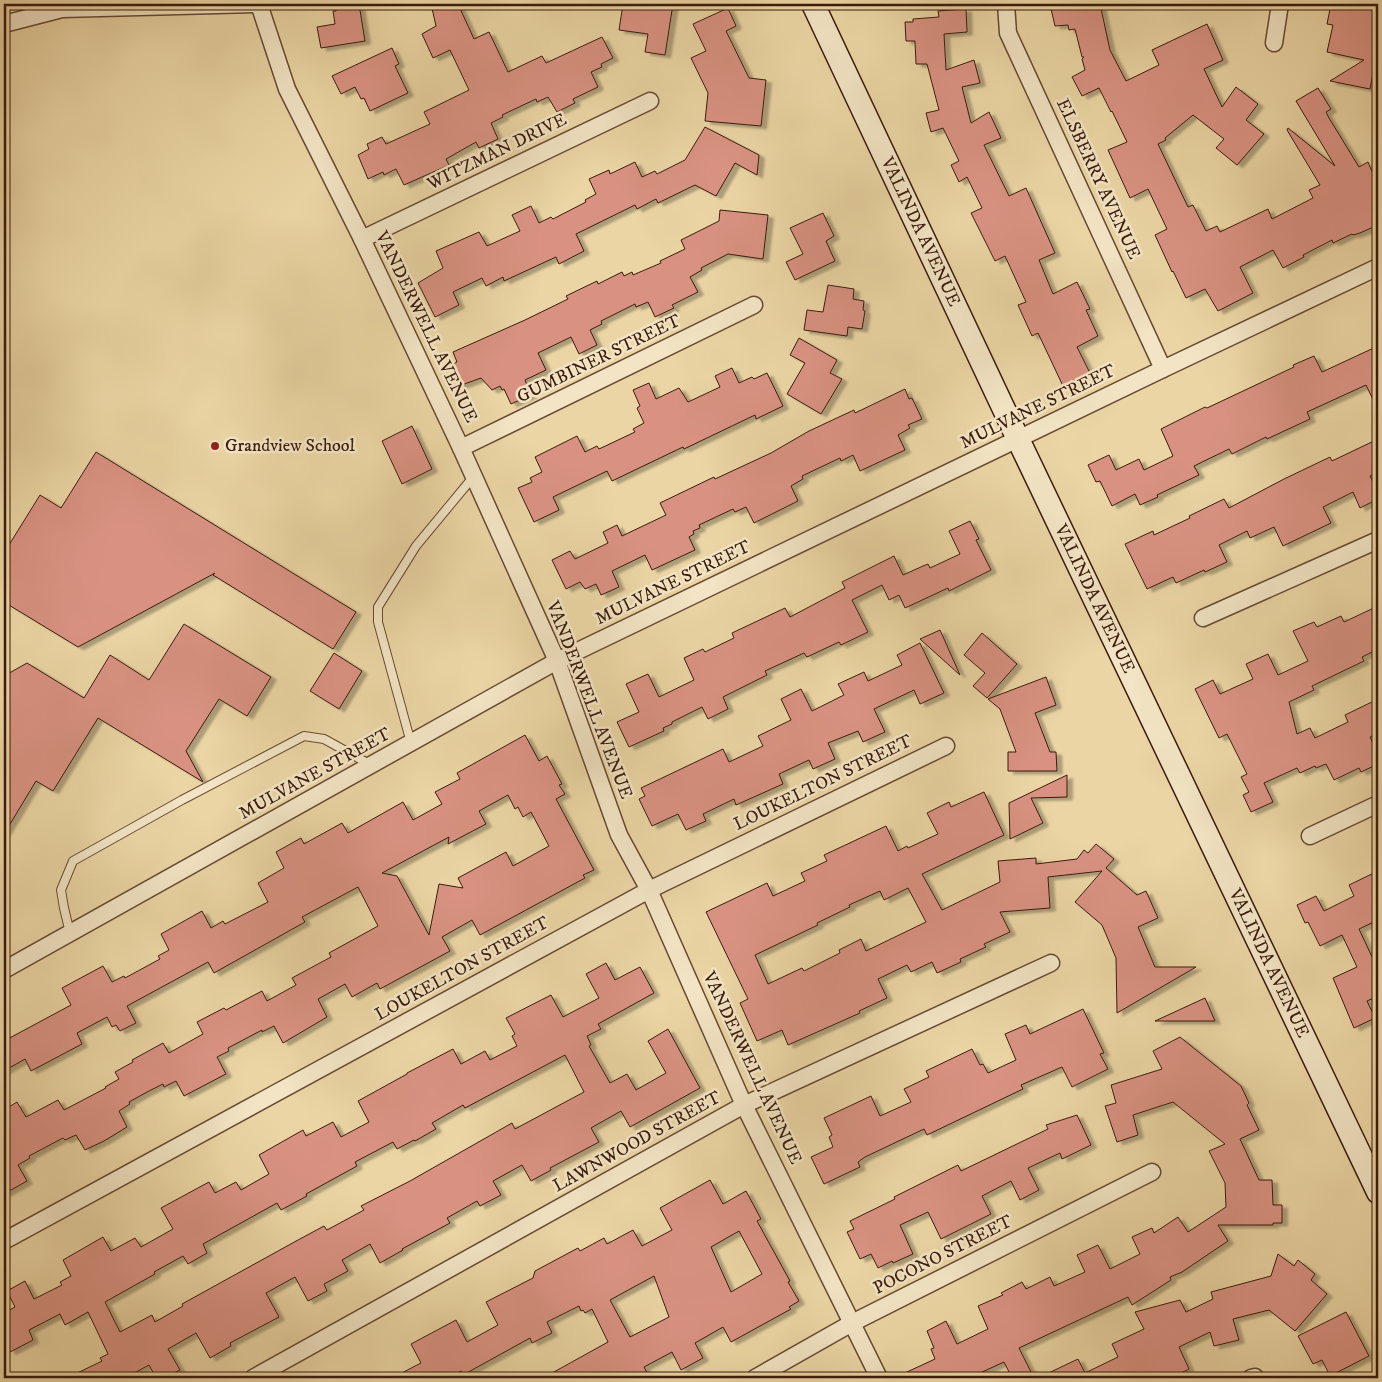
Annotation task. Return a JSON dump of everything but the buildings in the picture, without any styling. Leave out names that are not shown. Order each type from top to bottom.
[{"type":"main road","name":"VALINDA AVENUE","points":[[813,4],[1018,439],[1378,1192]]},
{"type":"street","points":[[4,24],[62,9],[259,4]]},
{"type":"street","name":"VANDERWELL AVENUE","points":[[259,4],[287,88],[362,239],[461,448],[557,661],[619,835],[649,890],[744,1105],[878,1378]]},
{"type":"street","name":"ELSBERRY AVENUE","points":[[1006,4],[1008,33],[1163,369]]},
{"type":"street","points":[[1274,43],[1280,4]]},
{"type":"street","name":"WITZMAN DRIVE","points":[[362,239],[650,101]]},
{"type":"street","name":"MULVANE STREET","points":[[4,970],[557,661],[1378,267]]},
{"type":"street","name":"GUMBINER STREET","points":[[461,448],[754,305]]},
{"type":"street","points":[[1203,618],[1378,540]]},
{"type":"street","name":"LOUKELTON STREET","points":[[4,1241],[649,890],[946,746]]},
{"type":"street","points":[[1310,836],[1378,804]]},
{"type":"street","name":"LAWNWOOD STREET","points":[[253,1378],[744,1105],[1051,963]]},
{"type":"street","name":"POCONO STREET","points":[[756,1378],[852,1323],[1152,1172]]},
{"type":"lane","points":[[411,743],[378,622],[378,607],[416,546],[474,476]]},
{"type":"lane","points":[[70,933],[62,890],[73,861],[182,800],[304,736],[324,739],[371,765]]},
{"type":"place","name":"Grandview School","points":[[215,446]]}]
